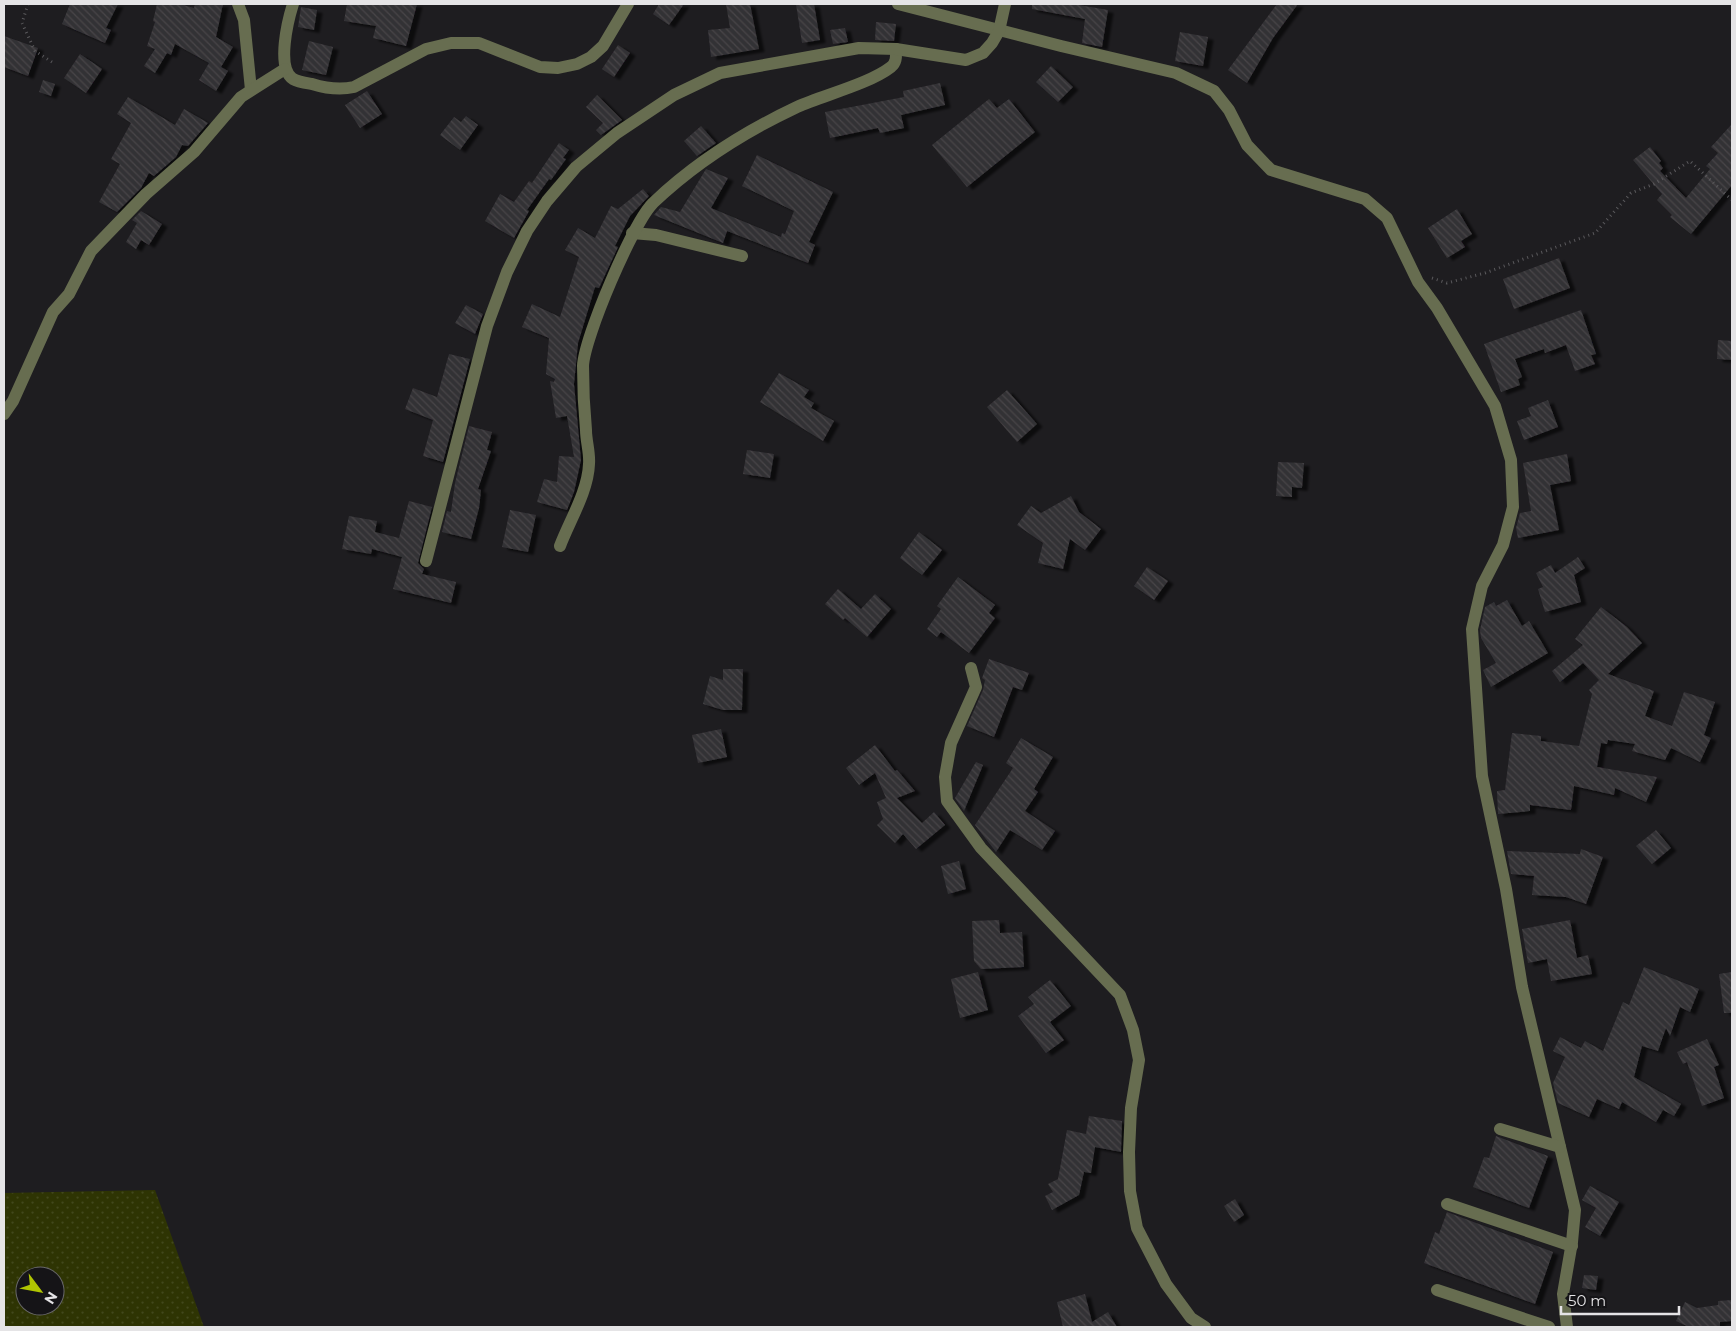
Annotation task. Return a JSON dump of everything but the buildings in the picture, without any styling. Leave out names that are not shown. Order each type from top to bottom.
[{"type":"street","points":[[238,4],[244,20],[251,90]]},
{"type":"street","points":[[293,4],[284,52],[285,69],[292,79],[317,86],[344,89],[354,87],[426,49],[451,43],[479,43],[540,67],[558,68],[577,64],[591,57],[603,46],[628,4]]},
{"type":"street","points":[[898,4],[999,31],[1176,73],[1214,91],[1229,110],[1247,145],[1272,170],[1365,199],[1387,218],[1413,271],[1496,406],[1511,460],[1513,507],[1503,545],[1482,586],[1472,629],[1474,675],[1482,776],[1506,889],[1522,987],[1575,1210],[1572,1246],[1563,1294],[1567,1327]]},
{"type":"street","points":[[426,560],[490,317],[507,272],[527,231],[547,201],[576,168],[617,133],[674,95],[720,73],[859,48],[896,49],[966,60],[983,53],[992,43],[999,31],[1004,4]]},
{"type":"street","points":[[560,546],[586,481],[590,463],[586,431],[583,363],[607,292],[632,233],[650,206],[678,180],[742,135],[798,107],[892,66],[896,60],[896,49]]},
{"type":"street","points":[[4,414],[13,401],[53,312],[69,294],[91,251],[146,194],[194,152],[241,97],[285,69]]},
{"type":"street","points":[[632,233],[656,235],[742,256]]},
{"type":"street","points":[[971,668],[976,687],[951,743],[945,777],[947,801],[981,848],[1120,995],[1133,1030],[1139,1060],[1130,1108],[1129,1152],[1130,1191],[1137,1228],[1166,1284],[1191,1318],[1205,1327]]},
{"type":"street","points":[[1500,1128],[1560,1147]]},
{"type":"street","points":[[1447,1204],[1572,1246]]},
{"type":"street","points":[[1437,1290],[1549,1327]]},
{"type":"path","points":[[28,4],[22,23],[35,51],[52,62]]},
{"type":"path","points":[[1413,271],[1447,283],[1486,273],[1595,233],[1631,193],[1654,184],[1690,161],[1732,200]]},
{"type":"green space","points":[[155,1190],[204,1327],[4,1327],[4,1193]]}]
